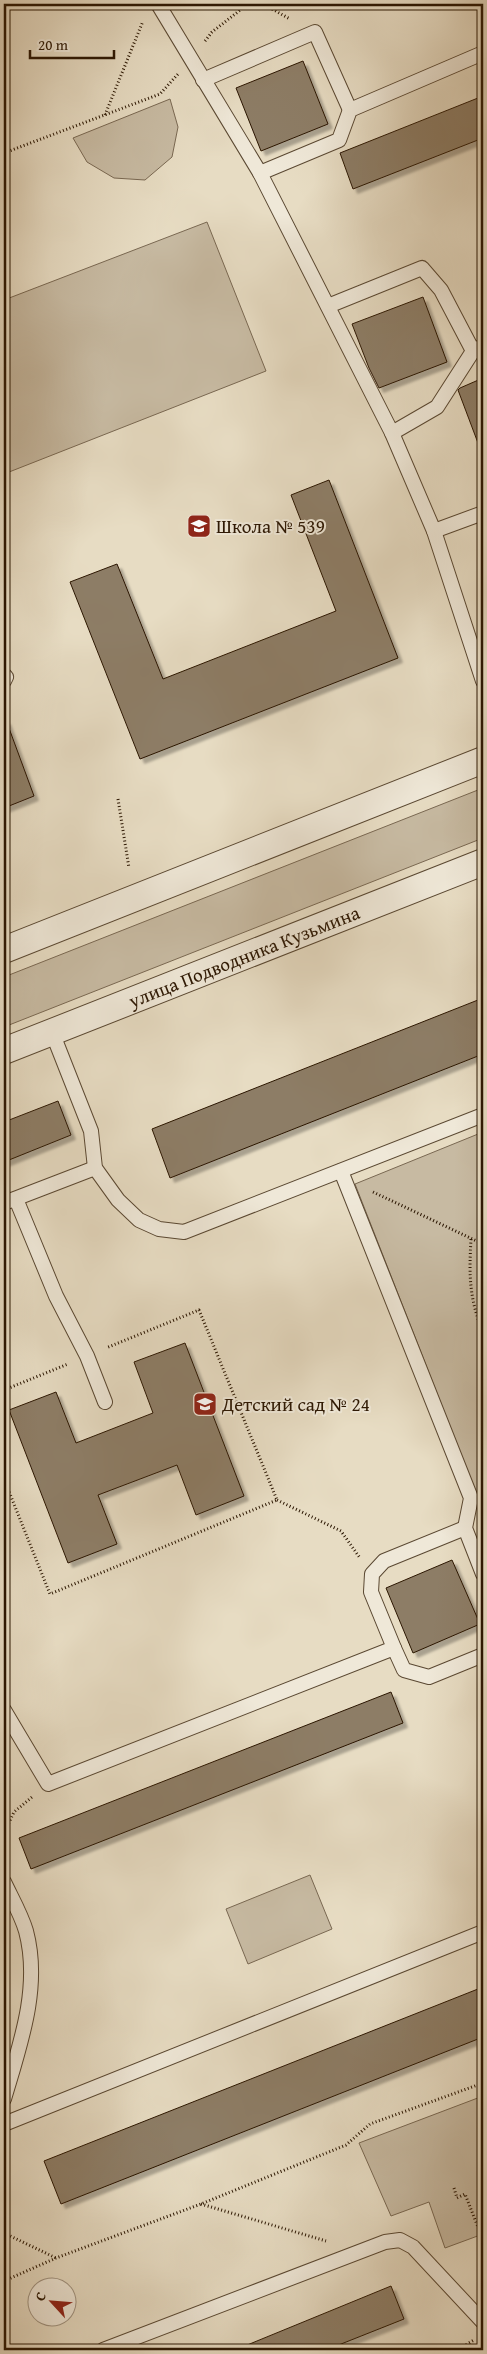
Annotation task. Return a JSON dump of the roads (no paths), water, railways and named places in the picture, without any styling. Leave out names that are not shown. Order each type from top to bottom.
[{"type":"street","points":[[4,950],[483,760]]},
{"type":"street","name":"улица Подводника Кузьмина","points":[[4,1051],[483,862]]},
{"type":"lane","points":[[158,4],[190,61],[260,173],[392,433],[434,531],[478,649],[483,681]]},
{"type":"lane","points":[[202,80],[315,32],[350,110],[339,140],[260,173]]},
{"type":"lane","points":[[350,110],[483,53]]},
{"type":"lane","points":[[328,306],[422,268],[441,290],[478,348],[437,407],[392,433]]},
{"type":"lane","points":[[434,531],[483,513]]},
{"type":"lane","points":[[4,675],[6,677],[4,681]]},
{"type":"lane","points":[[52,1032],[91,1131],[95,1168],[118,1200],[139,1220],[159,1230],[184,1232],[343,1175],[483,1115]]},
{"type":"lane","points":[[95,1168],[10,1201],[87,1356],[105,1402]]},
{"type":"lane","points":[[343,1175],[471,1498],[465,1528],[483,1574]]},
{"type":"lane","points":[[465,1528],[384,1562],[372,1574],[372,1592],[404,1670],[429,1677],[483,1655]]},
{"type":"lane","points":[[4,1710],[48,1784],[394,1648]]},
{"type":"lane","points":[[4,1882],[26,1930],[32,1975],[25,2028],[4,2099]]},
{"type":"lane","points":[[4,2124],[483,1932]]},
{"type":"lane","points":[[103,2350],[386,2242],[400,2240],[413,2247],[483,2322]]},
{"type":"place","name":"Школа № 539","points":[[199,526]]},
{"type":"place","name":"Детский сад № 24","points":[[205,1404]]}]
